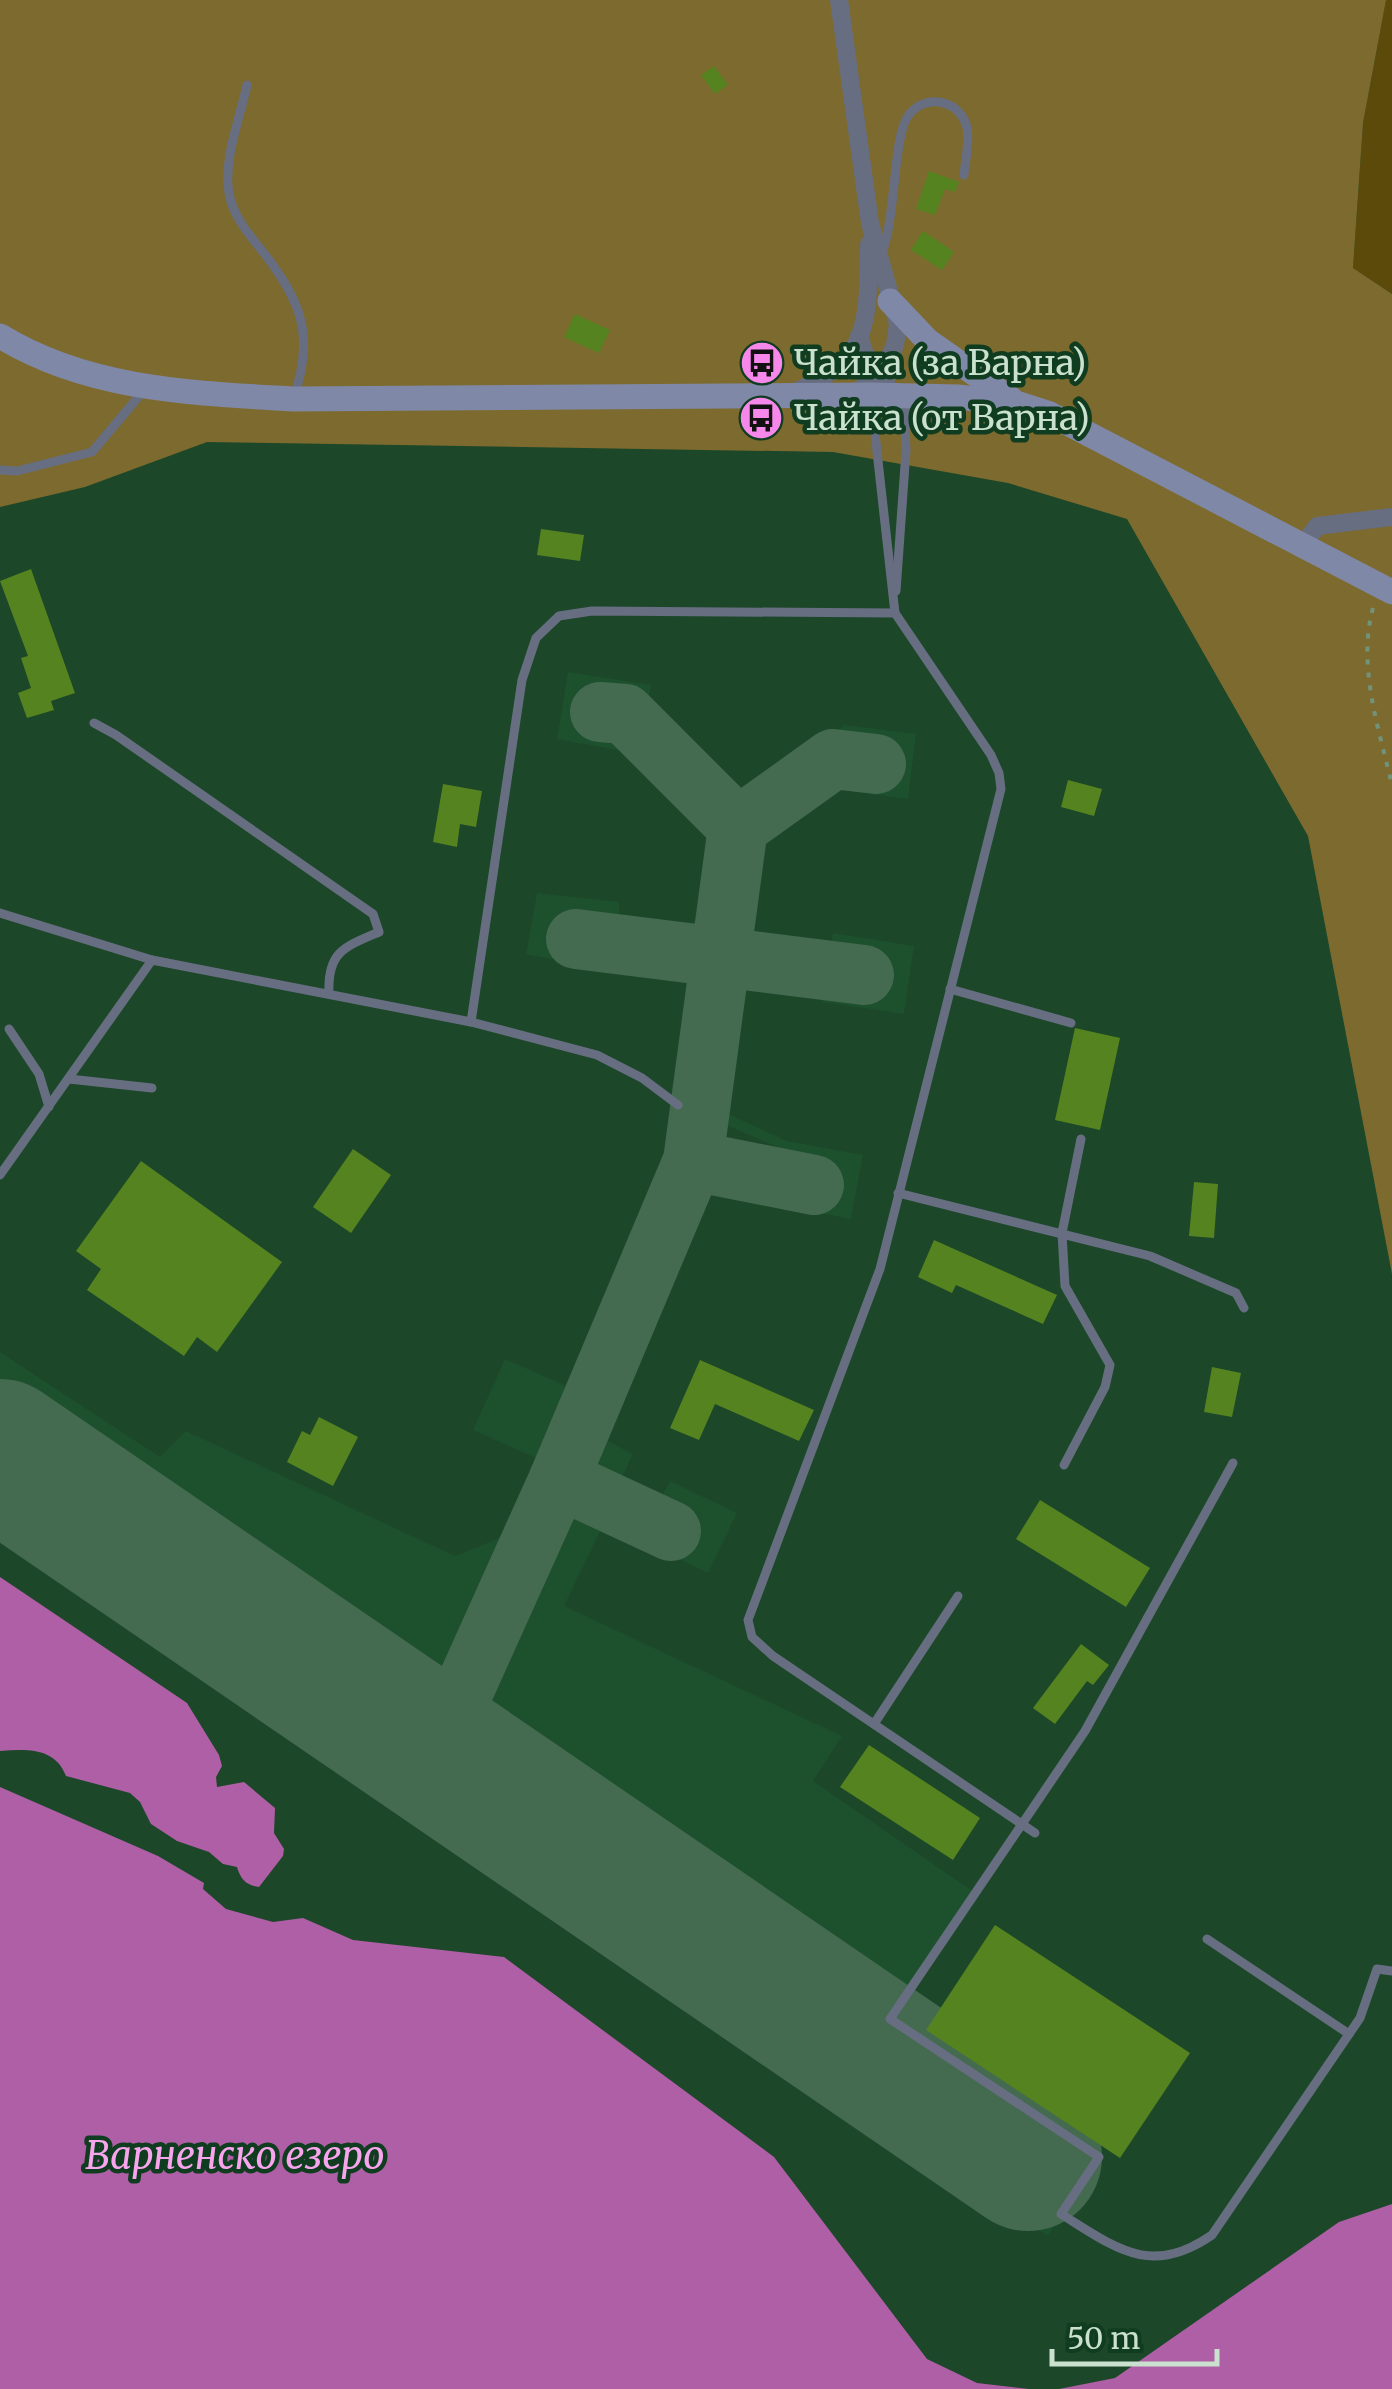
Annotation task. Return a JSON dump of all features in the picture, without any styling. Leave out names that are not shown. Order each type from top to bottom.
[{"type":"street","points":[[839,0],[870,224],[898,324],[895,346],[868,388]]},
{"type":"street","points":[[793,394],[848,358],[859,336],[865,313],[870,224]]},
{"type":"street","points":[[890,301],[928,340],[1019,404],[1084,429],[1386,589]]},
{"type":"street","points":[[0,336],[30,354],[100,378],[146,387],[293,399],[793,394],[868,388],[904,396],[1019,404]]},
{"type":"street","points":[[859,336],[866,358],[868,388]]},
{"type":"street","points":[[1304,544],[1317,526],[1392,517]]},
{"type":"lane","points":[[246,85],[228,170],[228,192],[235,212],[296,299],[306,340],[302,374],[293,399]]},
{"type":"lane","points":[[879,260],[890,233],[904,123],[917,107],[936,101],[955,108],[962,116],[968,135],[964,175]]},
{"type":"lane","points":[[0,470],[17,471],[92,452],[146,387]]},
{"type":"lane","points":[[868,388],[895,613],[991,755],[1001,790],[880,1269],[748,1620],[752,1637],[773,1656],[1035,1833]]},
{"type":"lane","points":[[895,613],[906,451],[904,396]]},
{"type":"lane","points":[[471,1022],[522,680],[536,638],[559,616],[592,611],[895,613]]},
{"type":"lane","points":[[94,723],[373,914],[378,932],[346,947],[334,959],[328,975],[329,994]]},
{"type":"lane","points":[[0,913],[152,960],[471,1022],[597,1055],[642,1078],[678,1105]]},
{"type":"lane","points":[[0,1175],[152,960]]},
{"type":"lane","points":[[950,989],[1071,1023]]},
{"type":"lane","points":[[9,1028],[39,1074],[49,1107]]},
{"type":"lane","points":[[69,1078],[152,1088]]},
{"type":"lane","points":[[1064,1465],[1106,1387],[1110,1365],[1065,1286],[1062,1233],[1081,1138]]},
{"type":"lane","points":[[898,1193],[1150,1256],[1236,1293],[1244,1308]]},
{"type":"lane","points":[[1233,1463],[1085,1731],[890,2018],[1099,2157],[1061,2214],[1113,2246],[1138,2256],[1165,2257],[1190,2250],[1212,2235],[1360,2018],[1377,1969],[1392,1971]]},
{"type":"lane","points":[[874,1724],[958,1596]]},
{"type":"lane","points":[[1207,1939],[1349,2034]]},
{"type":"path","points":[[1386,589],[1371,614],[1368,664],[1374,710],[1392,785]]},
{"type":"shaded area","points":[[0,0],[1386,0],[1363,123],[1353,268],[1392,294],[1392,1274],[1308,836],[1127,519],[1008,483],[833,452],[207,442],[85,487],[0,507]]},
{"type":"shaded area","points":[[1386,0],[1392,0],[1392,294],[1353,268],[1363,123]]},
{"type":"shaded area","points":[[568,672],[651,685],[648,703],[724,793],[759,798],[844,725],[916,734],[908,799],[819,787],[759,830],[749,926],[757,943],[829,954],[833,933],[914,946],[904,1014],[823,1002],[826,979],[760,971],[731,998],[715,1108],[787,1141],[863,1155],[851,1219],[776,1205],[778,1191],[726,1181],[698,1194],[594,1434],[633,1454],[621,1479],[661,1498],[670,1481],[737,1513],[708,1573],[604,1523],[564,1606],[842,1736],[813,1781],[974,1892],[890,2018],[1099,2157],[1048,2236],[867,2121],[834,2069],[0,1524],[0,1352],[160,1457],[186,1431],[455,1556],[502,1537],[538,1459],[473,1430],[505,1359],[571,1388],[670,1163],[698,992],[677,964],[618,957],[600,969],[526,954],[537,893],[619,902],[619,921],[688,928],[706,910],[715,826],[650,756],[557,739]],"holes":[[[714,1120],[782,1149],[784,1160],[727,1152],[713,1134]]]},
{"type":"water","points":[[0,1577],[187,1703],[219,1755],[222,1766],[216,1777],[217,1787],[244,1782],[275,1808],[274,1833],[284,1849],[283,1856],[259,1887],[245,1881],[237,1867],[177,1841],[151,1824],[140,1802],[130,1793],[66,1776],[55,1760],[39,1752],[0,1751]]},
{"type":"water","name":"Варненско езеро","points":[[0,1787],[158,1856],[204,1883],[203,1889],[226,1909],[273,1922],[303,1918],[353,1940],[504,1957],[774,2157],[927,2359],[977,2383],[1029,2389],[0,2389]]},
{"type":"water","points":[[1392,2204],[1392,2389],[1059,2389],[1115,2378],[1339,2222]]},
{"type":"building","points":[[714,66],[728,85],[715,94],[701,75]]},
{"type":"building","points":[[929,171],[959,182],[955,192],[945,189],[935,215],[916,209]]},
{"type":"building","points":[[923,231],[954,252],[942,270],[911,250]]},
{"type":"building","points":[[575,314],[610,330],[599,353],[564,337]]},
{"type":"building","points":[[541,529],[584,535],[580,561],[537,555]]},
{"type":"building","points":[[31,569],[75,693],[51,701],[54,710],[27,718],[18,693],[31,688],[21,658],[28,656],[0,581]]},
{"type":"building","points":[[1068,780],[1102,789],[1094,816],[1061,807]]},
{"type":"building","points":[[443,784],[482,791],[476,827],[460,824],[457,847],[433,842]]},
{"type":"building","points":[[1075,1028],[1120,1038],[1100,1130],[1055,1120]]},
{"type":"building","points":[[353,1149],[391,1175],[351,1233],[313,1207]]},
{"type":"building","points":[[141,1161],[282,1262],[217,1352],[197,1337],[184,1356],[87,1290],[101,1269],[76,1251]]},
{"type":"building","points":[[1194,1182],[1218,1184],[1214,1238],[1189,1236]]},
{"type":"building","points":[[934,1240],[1057,1295],[1043,1324],[956,1285],[952,1293],[918,1277]]},
{"type":"building","points":[[700,1360],[814,1410],[799,1441],[715,1404],[699,1440],[670,1428]]},
{"type":"building","points":[[1212,1367],[1241,1373],[1232,1417],[1204,1412]]},
{"type":"building","points":[[319,1417],[358,1437],[333,1486],[287,1462],[302,1431],[310,1435]]},
{"type":"building","points":[[1040,1500],[1150,1568],[1126,1607],[1016,1539]]},
{"type":"building","points":[[1081,1644],[1109,1665],[1093,1685],[1087,1681],[1055,1724],[1033,1708]]},
{"type":"building","points":[[869,1745],[980,1818],[953,1860],[840,1787]]},
{"type":"building","points":[[995,1925],[1190,2053],[1120,2158],[926,2030]]},
{"type":"taxiway","points":[[600,712],[625,714],[738,827]]},
{"type":"taxiway","points":[[436,1752],[559,1479],[693,1161],[738,827],[833,759],[876,764]]},
{"type":"taxiway","points":[[576,939],[864,975]]},
{"type":"taxiway","points":[[693,1161],[814,1185]]},
{"type":"taxiway","points":[[559,1479],[671,1531]]},
{"type":"runway","points":[[0,1453],[1028,2157]]},
{"type":"place","name":"Чайка (за Варна)","points":[[762,363]]},
{"type":"place","name":"Чайка (от Варна)","points":[[761,418]]}]
